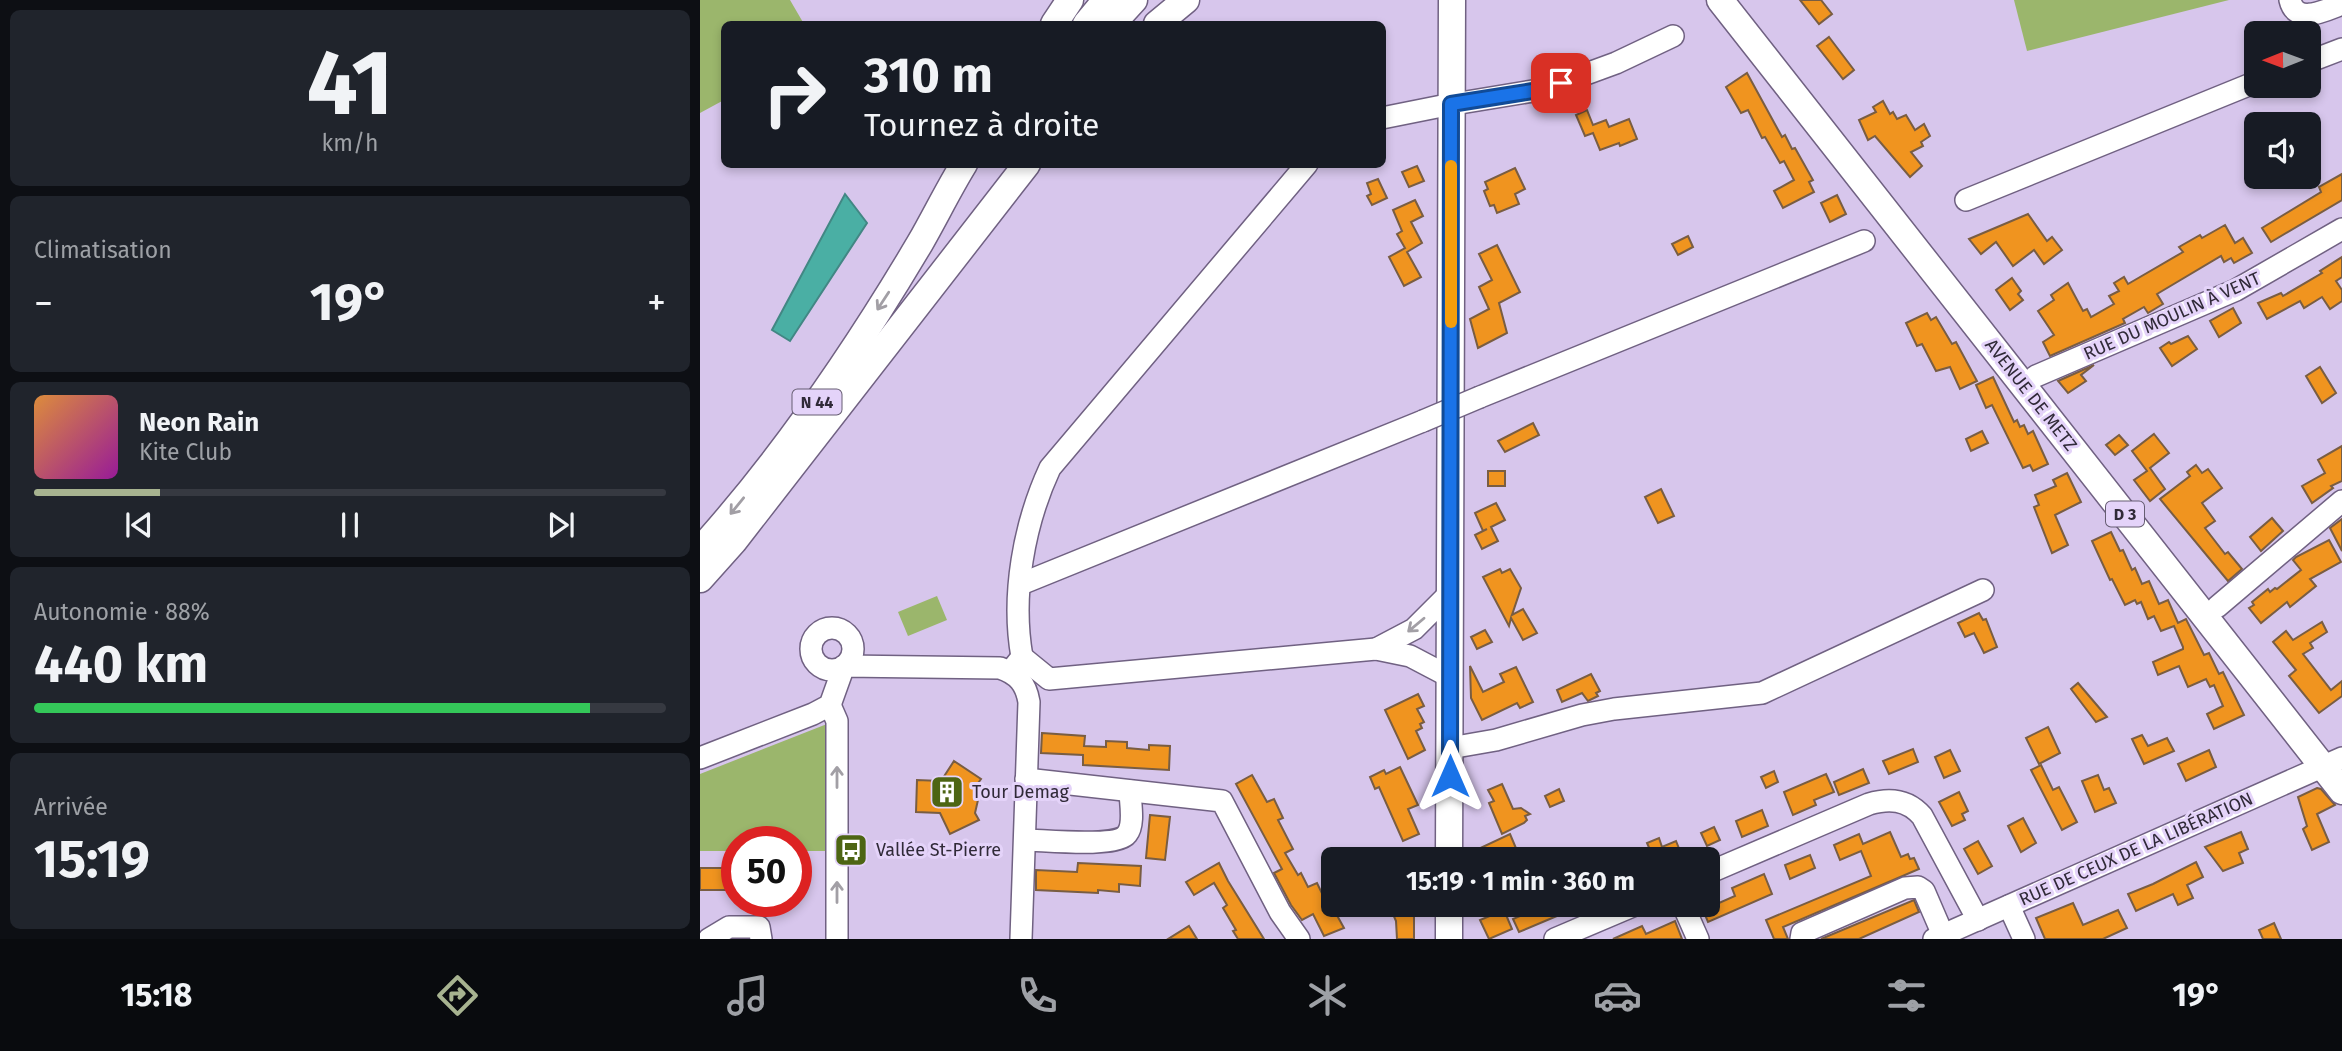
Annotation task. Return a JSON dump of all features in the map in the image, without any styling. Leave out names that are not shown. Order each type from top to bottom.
[{"type":"main road","points":[[1056,21],[1070,0]]},
{"type":"main road","points":[[1088,21],[1106,0]]},
{"type":"main road","points":[[1115,21],[1134,0]]},
{"type":"main road","points":[[1161,21],[1186,0]]},
{"type":"main road","points":[[1449,847],[1452,0]]},
{"type":"main road","points":[[1452,29],[1458,0]]},
{"type":"main road","name":"AVENUE DE METZ","points":[[1720,0],[1916,236],[2337,760]]},
{"type":"main road","name":"AVENUE DE METZ","points":[[1740,0],[1893,208]]},
{"type":"main road","points":[[920,243],[962,168]]},
{"type":"main road","name":"N 44","points":[[700,550],[771,463],[831,382],[920,243],[978,168]]},
{"type":"main road","name":"N 44","points":[[700,579],[734,541],[896,330],[1001,168]]},
{"type":"main road","points":[[896,330],[1024,168]]},
{"type":"main road","name":"AVENUE DE METZ","points":[[1916,236],[2036,376],[2337,760],[2342,791]]},
{"type":"main road","points":[[1449,917],[1449,939]]},
{"type":"street","points":[[2290,0],[2291,6],[2301,14],[2313,15],[2342,5]]},
{"type":"street","points":[[1386,117],[1545,89],[1616,63],[1674,36]]},
{"type":"street","points":[[2321,57],[2342,49]]},
{"type":"street","points":[[1966,200],[2244,87]]},
{"type":"street","points":[[1021,939],[1029,702],[1017,664],[1021,584],[1027,534],[1037,495],[1050,468],[1304,168]]},
{"type":"street","name":"RUE DU MOULIN À VENT","points":[[2036,376],[2236,290],[2342,229]]},
{"type":"street","points":[[1021,584],[1864,241]]},
{"type":"street","points":[[2217,607],[2342,500]]},
{"type":"street","points":[[1450,748],[1496,740],[1582,715],[1614,709],[1762,693],[1983,590]]},
{"type":"street","points":[[1376,649],[1414,629],[1450,593]]},
{"type":"street","points":[[700,758],[830,705],[844,666],[1000,668],[1017,664],[1049,679],[1376,649],[1410,656],[1450,677]]},
{"type":"street","points":[[830,705],[838,721],[837,939]]},
{"type":"street","name":"RUE DE CEUX DE LA LIBÉRATION","points":[[1939,937],[2337,760]]},
{"type":"street","points":[[1026,779],[1222,801],[1280,912],[1299,939]]},
{"type":"street","points":[[1025,840],[1103,842],[1119,839],[1127,834],[1130,824],[1130,790]]},
{"type":"street","points":[[1720,868],[1868,804],[1899,801],[1916,809],[1922,816],[1978,920]]},
{"type":"street","points":[[1801,939],[1802,933],[1905,888],[1917,887],[1924,891],[1939,937]]},
{"type":"street","points":[[2009,906],[2024,939]]},
{"type":"street","points":[[1555,939],[1606,917]]},
{"type":"street","points":[[1688,917],[1698,939]]},
{"type":"street","points":[[714,937],[729,927],[759,927],[761,939]]},
{"type":"shaded area","points":[[700,0],[790,0],[802,21],[721,21],[721,102],[700,113]]},
{"type":"shaded area","points":[[2014,0],[2229,0],[2027,51]]},
{"type":"shaded area","points":[[845,194],[867,223],[790,341],[772,330]]},
{"type":"shaded area","points":[[937,596],[947,620],[908,636],[898,612]]},
{"type":"shaded area","points":[[827,724],[830,851],[812,851],[812,826],[721,826],[721,851],[700,851],[700,774]]},
{"type":"building","points":[[1800,0],[1821,0],[1832,14],[1819,24]]},
{"type":"building","points":[[1829,37],[1854,70],[1843,79],[1817,46]]},
{"type":"building","points":[[1747,73],[1782,137],[1785,135],[1792,149],[1795,148],[1813,180],[1809,182],[1814,192],[1783,208],[1774,191],[1794,180],[1784,161],[1780,163],[1765,137],[1762,138],[1748,110],[1741,113],[1726,87]]},
{"type":"building","points":[[1883,101],[1890,114],[1893,112],[1897,119],[1906,115],[1915,130],[1924,124],[1930,136],[1921,142],[1923,146],[1911,152],[1922,166],[1910,177],[1875,136],[1868,140],[1859,120],[1876,112],[1873,107]]},
{"type":"building","points":[[1587,110],[1593,125],[1606,120],[1609,127],[1629,119],[1637,139],[1600,150],[1593,133],[1585,136],[1576,115]]},
{"type":"building","points":[[1417,166],[1424,181],[1409,187],[1402,172]]},
{"type":"building","points":[[1515,168],[1525,189],[1515,194],[1519,204],[1497,213],[1494,205],[1490,206],[1484,191],[1488,189],[1485,182]]},
{"type":"building","points":[[2342,174],[2342,200],[2271,242],[2262,228],[2321,192],[2321,186]]},
{"type":"building","points":[[1378,179],[1387,198],[1372,205],[1367,196],[1371,194],[1367,183]]},
{"type":"building","points":[[1837,195],[1846,214],[1830,222],[1821,203]]},
{"type":"building","points":[[1415,200],[1423,216],[1411,222],[1422,243],[1407,252],[1421,277],[1404,286],[1389,257],[1405,248],[1397,234],[1402,231],[1393,210]]},
{"type":"building","points":[[2028,214],[2047,241],[2052,237],[2062,250],[2044,264],[2034,250],[2013,266],[1996,242],[1981,254],[1969,239]]},
{"type":"building","points":[[2225,225],[2235,243],[2243,238],[2252,253],[2234,263],[2231,258],[2224,262],[2221,256],[2157,294],[2163,304],[2148,313],[2144,307],[2123,319],[2125,323],[2050,356],[2043,342],[2054,335],[2038,311],[2054,300],[2051,295],[2068,283],[2083,311],[2087,309],[2091,317],[2114,304],[2109,296],[2119,291],[2114,283],[2124,277],[2128,284],[2183,252],[2179,247]]},
{"type":"building","points":[[1688,236],[1693,247],[1678,255],[1672,244]]},
{"type":"building","points":[[1497,245],[1520,292],[1499,303],[1507,333],[1478,348],[1470,319],[1489,309],[1479,287],[1492,280],[1479,254]]},
{"type":"building","points":[[2342,257],[2342,277],[2336,281],[2342,290],[2342,301],[2330,309],[2322,297],[2304,308],[2300,301],[2267,319],[2258,303],[2281,293],[2283,296],[2322,273],[2320,271]]},
{"type":"building","points":[[2012,278],[2021,291],[2018,294],[2023,300],[2010,310],[1996,290]]},
{"type":"building","points":[[2233,308],[2241,323],[2219,337],[2210,321]]},
{"type":"building","points":[[1927,313],[1931,320],[1936,317],[1952,344],[1956,342],[1977,381],[1960,389],[1950,367],[1936,371],[1922,344],[1917,346],[1906,323]]},
{"type":"building","points":[[2188,336],[2197,349],[2172,366],[2160,348]]},
{"type":"building","points":[[2094,365],[2081,375],[2086,381],[2068,393],[2058,381]]},
{"type":"building","points":[[2320,367],[2336,393],[2322,403],[2306,376]]},
{"type":"building","points":[[1993,377],[2014,422],[2017,420],[2020,427],[2024,425],[2028,434],[2033,431],[2048,464],[2033,471],[2030,465],[2023,468],[1992,405],[1986,408],[1976,385]]},
{"type":"building","points":[[1533,423],[1539,435],[1505,452],[1498,441]]},
{"type":"building","points":[[1982,431],[1988,443],[1971,451],[1966,439]]},
{"type":"building","points":[[2154,434],[2169,453],[2150,468],[2165,489],[2150,501],[2134,480],[2147,471],[2132,451]]},
{"type":"building","points":[[2119,435],[2128,445],[2115,455],[2106,445]]},
{"type":"building","points":[[2342,446],[2342,481],[2331,486],[2333,488],[2312,503],[2302,486],[2325,473],[2318,460]]},
{"type":"building","points":[[2196,465],[2202,473],[2208,469],[2222,488],[2202,503],[2215,521],[2205,528],[2225,554],[2228,552],[2242,569],[2228,581],[2160,499],[2190,476],[2187,472]]},
{"type":"building","points":[[1488,471],[1505,471],[1505,486],[1488,486]]},
{"type":"building","points":[[2067,473],[2081,502],[2055,515],[2068,545],[2052,553],[2034,507],[2039,505],[2035,495],[2056,486],[2053,480]]},
{"type":"building","points":[[1661,489],[1674,516],[1658,523],[1645,497]]},
{"type":"building","points":[[1496,503],[1505,520],[1491,527],[1498,541],[1482,549],[1475,535],[1483,531],[1475,513]]},
{"type":"building","points":[[2272,518],[2283,531],[2261,551],[2250,537]]},
{"type":"building","points":[[2342,519],[2342,551],[2330,528]]},
{"type":"building","points":[[2111,532],[2132,570],[2135,568],[2142,584],[2149,581],[2159,604],[2168,600],[2178,623],[2186,619],[2204,655],[2209,653],[2219,674],[2223,672],[2244,715],[2214,729],[2207,714],[2223,706],[2214,685],[2210,687],[2206,679],[2188,687],[2179,666],[2158,675],[2153,662],[2183,647],[2174,626],[2161,631],[2154,616],[2148,619],[2141,602],[2137,604],[2135,600],[2125,605],[2092,541]]},
{"type":"building","points":[[2329,540],[2341,562],[2310,579],[2316,586],[2290,607],[2287,602],[2261,623],[2249,608],[2254,605],[2252,602],[2268,589],[2270,592],[2277,589],[2301,570],[2293,560],[2296,557]]},
{"type":"building","points":[[1500,569],[1502,573],[1510,569],[1521,588],[1512,615],[1523,609],[1537,633],[1523,640],[1511,618],[1509,626],[1483,577]]},
{"type":"building","points":[[1979,613],[1983,620],[1986,619],[1997,647],[1984,653],[1974,633],[1965,637],[1958,623]]},
{"type":"building","points":[[2322,622],[2327,632],[2310,643],[2313,648],[2303,654],[2331,690],[2342,681],[2342,696],[2319,713],[2289,676],[2296,670],[2273,642],[2286,631],[2293,640]]},
{"type":"building","points":[[1485,630],[1492,642],[1477,649],[1471,637]]},
{"type":"building","points":[[1470,666],[1483,692],[1504,682],[1500,674],[1516,667],[1533,702],[1520,708],[1517,703],[1482,720],[1471,698]]},
{"type":"building","points":[[1591,674],[1600,691],[1596,693],[1598,696],[1588,701],[1582,693],[1562,702],[1557,690]]},
{"type":"building","points":[[2078,683],[2107,717],[2096,722],[2071,689]]},
{"type":"building","points":[[1418,694],[1424,706],[1417,709],[1424,722],[1420,724],[1422,728],[1416,731],[1425,750],[1408,759],[1385,710]]},
{"type":"building","points":[[2048,727],[2060,753],[2039,764],[2026,738]]},
{"type":"building","points":[[1042,733],[1085,736],[1084,746],[1106,747],[1106,741],[1127,742],[1127,748],[1149,750],[1149,745],[1170,746],[1169,770],[1083,765],[1083,755],[1041,753]]},
{"type":"building","points":[[2142,735],[2148,746],[2167,738],[2174,751],[2144,764],[2132,739]]},
{"type":"building","points":[[1913,749],[1918,762],[1889,774],[1883,761]]},
{"type":"building","points":[[1950,750],[1960,771],[1944,778],[1935,757]]},
{"type":"building","points":[[2209,750],[2216,767],[2186,781],[2178,764]]},
{"type":"building","name":"Tour Demag","points":[[954,761],[981,779],[976,786],[978,800],[975,813],[979,820],[950,834],[940,813],[916,812],[917,780],[941,781]]},
{"type":"building","points":[[2041,765],[2053,790],[2059,787],[2077,822],[2062,830],[2031,770]]},
{"type":"building","points":[[1400,767],[1418,805],[1408,809],[1419,834],[1403,841],[1379,787],[1375,789],[1370,777],[1384,770],[1386,774]]},
{"type":"building","points":[[1863,769],[1869,783],[1839,795],[1834,782]]},
{"type":"building","points":[[1774,771],[1778,782],[1766,788],[1761,777]]},
{"type":"building","points":[[1826,774],[1834,792],[1814,800],[1816,805],[1793,815],[1784,792]]},
{"type":"building","points":[[1252,775],[1267,802],[1274,799],[1283,818],[1278,820],[1293,849],[1285,853],[1308,887],[1317,883],[1321,891],[1321,917],[1338,917],[1344,928],[1324,936],[1313,914],[1302,920],[1274,873],[1282,869],[1236,784]]},
{"type":"building","points":[[2098,775],[2104,790],[2109,788],[2116,803],[2095,812],[2082,781]]},
{"type":"building","points":[[1502,784],[1513,809],[1521,808],[1530,814],[1525,816],[1527,820],[1524,823],[1502,834],[1489,803],[1494,801],[1488,790]]},
{"type":"building","points":[[2317,788],[2335,805],[2317,814],[2329,842],[2312,850],[2303,829],[2307,826],[2298,797]]},
{"type":"building","points":[[1559,789],[1564,801],[1550,807],[1545,796]]},
{"type":"building","points":[[1959,792],[1968,811],[1962,814],[1965,820],[1952,826],[1939,802]]},
{"type":"building","points":[[1762,810],[1768,826],[1742,837],[1736,821]]},
{"type":"building","points":[[1150,815],[1170,817],[1165,860],[1146,858]]},
{"type":"building","points":[[2023,818],[2036,843],[2021,852],[2008,826]]},
{"type":"building","points":[[1714,827],[1720,840],[1707,846],[1701,833]]},
{"type":"building","points":[[1890,832],[1901,857],[1908,854],[1910,859],[1914,858],[1919,869],[1783,927],[1788,939],[1774,939],[1766,920],[1871,876],[1861,851],[1840,860],[1834,845],[1859,834],[1863,844]]},
{"type":"building","points":[[2241,832],[2248,849],[2239,853],[2243,863],[2223,871],[2205,847]]},
{"type":"building","points":[[1510,834],[1515,847],[1482,847]]},
{"type":"building","points":[[1659,838],[1662,847],[1649,847],[1647,843]]},
{"type":"building","points":[[1676,841],[1678,847],[1662,847]]},
{"type":"building","points":[[1978,841],[1992,866],[1978,874],[1964,849]]},
{"type":"building","points":[[1810,855],[1815,868],[1790,879],[1785,865]]},
{"type":"building","points":[[2196,862],[2203,877],[2187,885],[2193,898],[2178,905],[2173,894],[2136,911],[2128,894]]},
{"type":"building","points":[[1078,863],[1141,866],[1140,886],[1119,884],[1119,892],[1098,890],[1098,893],[1036,890],[1036,870],[1077,872]]},
{"type":"building","points":[[1219,863],[1264,939],[1238,939],[1233,931],[1236,930],[1223,908],[1227,905],[1214,883],[1194,895],[1186,882]]},
{"type":"building","points":[[700,868],[721,868],[721,890],[700,890]]},
{"type":"building","points":[[1764,874],[1772,894],[1720,917],[1720,903],[1735,896],[1732,888]]},
{"type":"building","points":[[1914,900],[1919,912],[1859,939],[1821,939]]},
{"type":"building","points":[[2073,903],[2083,925],[2118,910],[2127,928],[2103,939],[2045,939],[2036,918]]},
{"type":"building","points":[[1394,917],[1414,917],[1414,939],[1397,939]]},
{"type":"building","points":[[1487,917],[1507,917],[1512,929],[1489,939],[1480,920]]},
{"type":"building","points":[[1518,917],[1555,917],[1519,932],[1513,919]]},
{"type":"building","points":[[1706,917],[1719,917],[1708,922]]},
{"type":"building","points":[[1675,921],[1682,939],[1613,939],[1642,926],[1646,934]]},
{"type":"building","points":[[2274,923],[2281,939],[2263,939],[2259,930]]},
{"type":"building","points":[[1189,926],[1197,939],[1168,939]]},
{"type":"slow traffic","points":[[1451,166],[1451,322]]},
{"type":"place","name":"Tour Demag","points":[[947,792]]},
{"type":"place","name":"Vallée St-Pierre","points":[[851,850]]},
{"type":"route","points":[[1450,776],[1451,104],[1545,89],[1561,83]]}]
